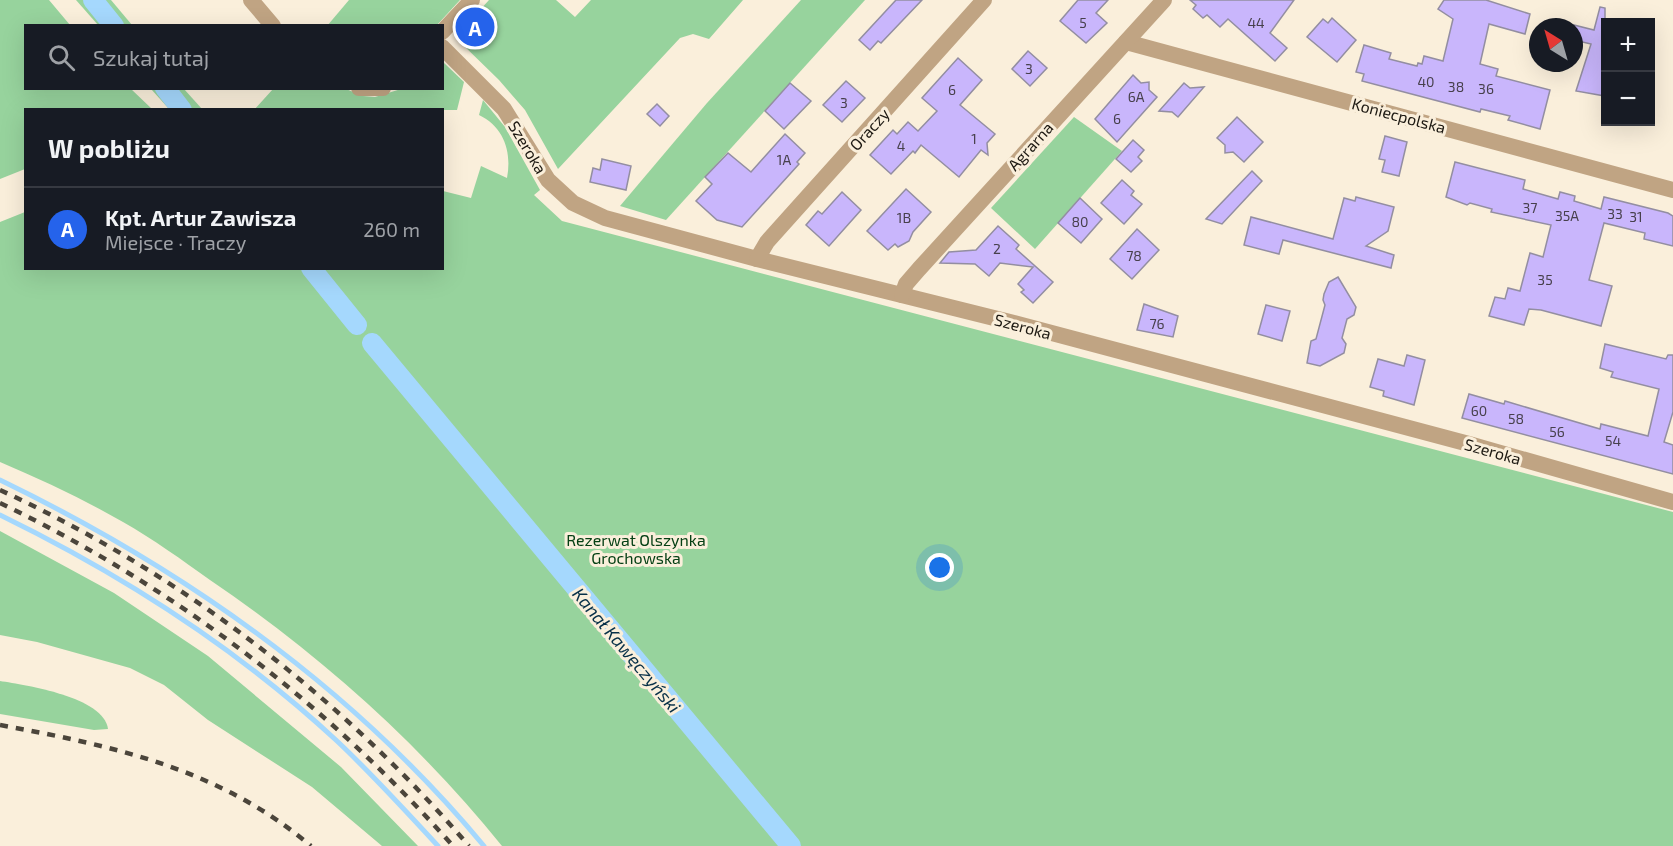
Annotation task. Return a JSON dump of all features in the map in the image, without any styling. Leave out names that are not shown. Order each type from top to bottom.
[{"type":"street","points":[[251,0],[271,24]]},
{"type":"street","points":[[444,30],[472,0]]},
{"type":"street","name":"Oraczy","points":[[757,260],[767,242],[984,0]]},
{"type":"street","name":"Agrarna","points":[[902,296],[906,284],[919,269],[1164,0]]},
{"type":"street","name":"Koniecpolska","points":[[1126,42],[1673,190]]},
{"type":"street","name":"Szeroka","points":[[444,49],[504,109],[541,172],[573,203],[605,218],[757,260],[1469,444],[1673,502]]},
{"type":"green space","points":[[0,0],[49,0],[69,24],[24,24],[24,90],[132,90],[151,108],[24,108],[24,169],[0,179]]},
{"type":"green space","points":[[76,0],[111,0],[131,24],[97,24]]},
{"type":"green space","points":[[349,0],[460,0],[438,24],[329,24]]},
{"type":"green space","points":[[489,0],[556,0],[575,17],[591,0],[743,0],[709,39],[693,34],[680,38],[558,169],[525,110],[499,80],[459,41],[459,33]]},
{"type":"green space","points":[[801,0],[865,0],[666,220],[620,206],[707,103]]},
{"type":"green space","points":[[444,63],[464,82],[457,110],[444,110],[444,108],[256,108],[272,90],[348,90],[363,96],[375,97],[398,90],[444,90]]},
{"type":"green space","points":[[152,90],[185,90],[201,108],[168,108]]},
{"type":"green space","name":"Rezerwat Olszynka Grochowska","points":[[483,100],[505,127],[540,190],[534,195],[562,221],[1673,512],[1673,846],[502,846],[436,771],[366,702],[251,609],[134,529],[78,498],[0,462],[0,222],[24,212],[24,270],[444,270],[444,191],[471,198],[481,166],[507,178],[508,159],[504,141],[495,126],[479,115]]},
{"type":"green space","points":[[1074,117],[1122,151],[1035,249],[991,208]]},
{"type":"green space","points":[[0,531],[114,593],[208,656],[341,767],[418,846],[382,846],[312,787],[208,720],[164,685],[130,668],[37,642],[0,635]]},
{"type":"green space","points":[[0,681],[62,694],[79,701],[103,718],[108,729],[94,730],[0,714]]},
{"type":"building","points":[[896,0],[922,0],[881,43],[878,41],[870,50],[859,40]]},
{"type":"building","points":[[1078,0],[1108,0],[1096,13],[1107,23],[1086,43],[1060,21]]},
{"type":"building","points":[[1190,0],[1294,0],[1270,33],[1287,48],[1275,61],[1228,19],[1220,27],[1207,15],[1203,18],[1193,9],[1196,5]]},
{"type":"building","points":[[1444,0],[1486,0],[1530,14],[1525,34],[1489,24],[1480,64],[1498,69],[1496,76],[1550,90],[1540,129],[1508,120],[1510,116],[1481,109],[1480,112],[1362,81],[1364,74],[1356,72],[1364,45],[1391,53],[1389,59],[1417,66],[1418,63],[1422,64],[1424,56],[1443,61],[1453,19],[1438,9]]},
{"type":"building","points":[[1600,7],[1605,8],[1605,18],[1601,18],[1601,95],[1576,91],[1591,44],[1583,42],[1583,27],[1594,30]]},
{"type":"building","points":[[1332,18],[1356,40],[1337,62],[1307,37],[1323,19],[1328,23]]},
{"type":"building","points":[[1028,51],[1047,68],[1030,86],[1012,69]]},
{"type":"building","points":[[958,58],[982,80],[960,105],[995,134],[987,143],[988,155],[981,150],[959,177],[921,145],[891,174],[870,155],[893,130],[897,134],[908,122],[918,131],[937,111],[922,98]]},
{"type":"building","points":[[1133,75],[1141,83],[1149,82],[1149,90],[1157,97],[1117,142],[1095,119]]},
{"type":"building","points":[[846,81],[865,98],[842,122],[823,105]]},
{"type":"building","points":[[790,83],[811,101],[784,129],[765,111]]},
{"type":"building","points":[[1184,83],[1190,88],[1204,87],[1178,117],[1172,112],[1159,111]]},
{"type":"building","points":[[657,104],[669,116],[660,126],[647,114]]},
{"type":"building","points":[[1237,117],[1263,142],[1244,162],[1233,152],[1225,153],[1225,145],[1217,138]]},
{"type":"building","points":[[785,134],[805,153],[797,162],[799,164],[742,227],[717,220],[696,201],[712,184],[705,177],[728,153],[751,172]]},
{"type":"building","points":[[1385,136],[1407,142],[1399,176],[1382,172],[1385,160],[1379,159]]},
{"type":"building","points":[[1133,140],[1144,150],[1138,157],[1142,161],[1131,172],[1116,159]]},
{"type":"building","points":[[602,159],[631,166],[626,190],[590,182],[593,168],[600,170]]},
{"type":"building","points":[[1455,162],[1525,180],[1523,189],[1558,199],[1560,192],[1575,196],[1574,201],[1601,209],[1604,197],[1668,213],[1673,216],[1673,246],[1644,239],[1645,233],[1604,223],[1589,280],[1612,286],[1601,326],[1541,310],[1529,309],[1524,325],[1489,316],[1495,297],[1505,299],[1508,288],[1520,291],[1530,253],[1543,257],[1551,225],[1491,212],[1492,209],[1470,203],[1467,205],[1446,197]]},
{"type":"building","points":[[1252,171],[1262,181],[1222,224],[1206,219]]},
{"type":"building","points":[[1122,180],[1134,191],[1131,195],[1142,204],[1124,224],[1101,203]]},
{"type":"building","points":[[906,189],[931,212],[913,232],[909,241],[898,247],[895,244],[888,250],[867,231]]},
{"type":"building","points":[[842,192],[861,210],[829,246],[806,225],[818,211],[822,214]]},
{"type":"building","points":[[1356,197],[1394,207],[1388,231],[1366,246],[1394,255],[1391,268],[1283,240],[1279,254],[1244,245],[1251,217],[1333,239],[1344,198],[1355,201]]},
{"type":"building","points":[[1080,198],[1102,219],[1081,243],[1058,223]]},
{"type":"building","points":[[998,226],[1019,245],[1016,249],[1053,282],[1033,303],[1021,292],[1024,290],[1018,284],[1033,267],[1000,263],[989,276],[975,264],[940,263],[949,252],[976,250]]},
{"type":"building","points":[[1137,229],[1159,250],[1132,279],[1110,259]]},
{"type":"building","points":[[1338,277],[1356,307],[1354,315],[1347,319],[1342,338],[1346,344],[1344,353],[1320,366],[1307,363],[1311,341],[1316,339],[1325,305],[1324,294],[1329,282]]},
{"type":"building","points":[[1144,304],[1178,316],[1173,337],[1137,330]]},
{"type":"building","points":[[1266,305],[1290,311],[1282,341],[1258,334]]},
{"type":"building","points":[[1605,344],[1666,359],[1668,355],[1673,355],[1673,412],[1664,442],[1673,445],[1673,474],[1462,418],[1469,394],[1504,404],[1505,401],[1600,429],[1601,424],[1648,436],[1659,389],[1611,377],[1613,372],[1600,368]]},
{"type":"building","points":[[1407,355],[1425,360],[1414,405],[1383,396],[1384,391],[1370,387],[1378,359],[1404,366]]},
{"type":"waterway","name":"Kanał Kawęczyński","points":[[93,0],[112,24]]},
{"type":"waterway","name":"Kanał Kawęczyński","points":[[167,90],[180,108]]},
{"type":"waterway","name":"Kanał Kawęczyński","points":[[313,270],[357,325]]},
{"type":"waterway","name":"Kanał Kawęczyński","points":[[372,343],[791,846]]},
{"type":"waterway","points":[[0,480],[135,552],[262,637],[379,734],[433,788],[484,846]]},
{"type":"waterway","points":[[0,515],[134,588],[260,675],[337,741],[438,846]]},
{"type":"railway","points":[[0,490],[67,523],[131,560],[254,643],[311,689],[367,739],[469,846]]},
{"type":"railway","points":[[0,503],[126,571],[186,610],[243,652],[353,743],[453,846]]},
{"type":"railway","points":[[0,725],[125,752],[203,779],[276,820],[311,846]]},
{"type":"place","name":"Kpt. Artur Zawisza","points":[[475,27]]}]
